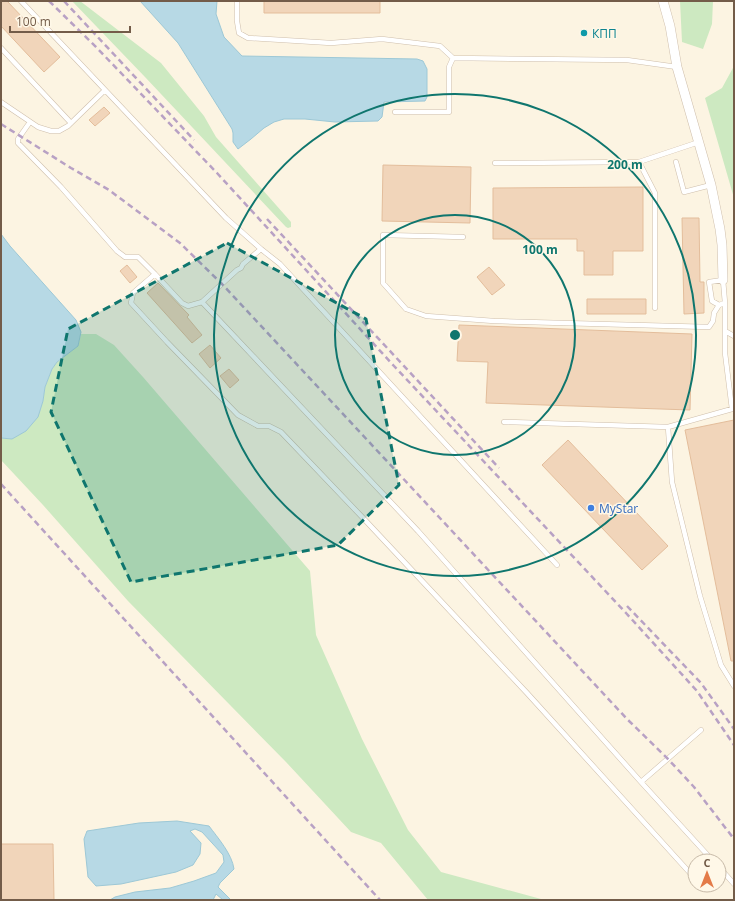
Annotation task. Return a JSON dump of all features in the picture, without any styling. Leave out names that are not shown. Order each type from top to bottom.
[{"type":"street","points":[[663,1],[670,26],[677,67],[711,185],[720,229],[723,280]]},
{"type":"lane","points":[[21,1],[226,218],[280,264],[557,565]]},
{"type":"lane","points":[[238,1],[237,21],[239,33],[248,38],[331,43],[389,40],[440,46],[453,58],[628,60],[677,67]]},
{"type":"lane","points":[[1,48],[72,123]]},
{"type":"lane","points":[[395,112],[449,112],[449,67],[453,58]]},
{"type":"lane","points":[[1,102],[38,127],[51,131],[59,131],[72,123],[105,90]]},
{"type":"lane","points":[[30,122],[18,139],[18,143],[61,187],[117,251],[126,257],[138,257],[182,302],[188,306],[202,302],[241,268],[243,264],[261,248]]},
{"type":"lane","points":[[495,163],[639,162],[699,142]]},
{"type":"lane","points":[[639,162],[655,193],[655,308]]},
{"type":"lane","points":[[676,162],[684,192],[711,185]]},
{"type":"lane","points":[[463,237],[383,235],[384,283],[406,309],[426,316],[494,321],[709,327],[713,321],[714,313],[719,305],[725,303]]},
{"type":"lane","points":[[155,274],[132,293],[131,302],[166,342],[238,414],[258,426],[269,426],[281,432],[527,693],[687,870]]},
{"type":"lane","points":[[504,422],[668,427],[732,409],[725,353],[725,303],[723,280],[709,282],[712,300],[719,305]]},
{"type":"lane","points":[[202,302],[418,531],[706,853]]},
{"type":"lane","points":[[725,331],[734,336]]},
{"type":"lane","points":[[668,427],[672,482],[700,596],[721,665],[734,686]]},
{"type":"lane","points":[[641,782],[701,730]]},
{"type":"lane","points":[[727,876],[734,884]]},
{"type":"highlighted area","points":[[227,243],[366,319],[399,485],[338,545],[131,582],[51,412],[68,329]]},
{"type":"green space","points":[[72,1],[80,1],[161,63],[204,116],[216,137],[291,222],[291,227],[286,227]]},
{"type":"green space","points":[[680,1],[713,1],[712,24],[703,49],[682,42]]},
{"type":"green space","points":[[734,66],[734,198],[705,98],[722,88]]},
{"type":"green space","points":[[81,334],[96,334],[114,345],[310,571],[316,635],[362,739],[408,830],[441,872],[542,900],[428,900],[381,843],[351,832],[286,762],[128,601],[1,460],[1,438],[12,439],[43,401],[45,387],[52,369],[57,362],[78,346]]},
{"type":"water","points":[[140,1],[217,1],[216,14],[224,37],[242,56],[417,59],[423,61],[427,69],[427,97],[425,101],[384,102],[382,117],[378,121],[335,122],[305,119],[284,119],[274,122],[264,128],[238,149],[233,142],[232,129],[178,43]]},
{"type":"water","points":[[1,234],[76,320],[81,332],[78,346],[57,362],[52,369],[45,387],[43,401],[38,417],[26,431],[12,439],[1,438]]},
{"type":"water","points":[[177,821],[209,826],[224,846],[231,858],[234,869],[218,887],[231,900],[223,900],[216,894],[213,900],[110,900],[115,897],[135,892],[170,888],[216,873],[224,862],[223,855],[202,832],[195,829],[190,831],[201,843],[200,854],[193,865],[176,872],[121,884],[96,886],[88,877],[84,839],[87,831],[139,823]]},
{"type":"building","points":[[1,1],[7,1],[60,57],[44,72],[1,26]]},
{"type":"building","points":[[264,1],[380,1],[380,13],[264,13]]},
{"type":"building","points":[[104,107],[110,113],[95,126],[89,120]]},
{"type":"building","points":[[383,165],[471,167],[470,223],[382,221]]},
{"type":"building","points":[[643,187],[643,251],[613,251],[613,275],[584,275],[584,251],[577,251],[577,239],[493,239],[493,188]]},
{"type":"building","points":[[682,218],[699,218],[700,282],[704,282],[704,313],[684,314]]},
{"type":"building","points":[[127,265],[137,277],[130,283],[120,271]]},
{"type":"building","points":[[489,267],[505,285],[492,295],[477,277]]},
{"type":"building","points":[[158,283],[189,315],[187,317],[202,335],[192,343],[147,293]]},
{"type":"building","points":[[587,299],[646,299],[646,314],[587,314]]},
{"type":"building","points":[[459,325],[692,334],[690,410],[486,403],[488,362],[457,361]]},
{"type":"building","points":[[210,345],[221,358],[210,368],[199,354]]},
{"type":"building","points":[[229,369],[239,380],[230,388],[220,376]]},
{"type":"building","points":[[734,420],[734,661],[731,661],[685,430]]},
{"type":"building","points":[[568,440],[668,546],[642,570],[542,465]]},
{"type":"building","points":[[1,844],[53,844],[54,900],[1,900]]},
{"type":"railway","points":[[49,1],[97,48],[217,173],[394,366],[626,613],[697,691],[734,745]]},
{"type":"railway","points":[[64,1],[194,140]]},
{"type":"railway","points":[[1,124],[109,190],[180,243],[222,284],[627,719],[668,759],[694,787],[734,839]]},
{"type":"railway","points":[[267,219],[499,468]]},
{"type":"railway","points":[[1,484],[380,900]]},
{"type":"railway","points":[[627,606],[701,683],[734,729]]},
{"type":"place","name":"КПП","points":[[584,33]]},
{"type":"place","name":"MyStar","points":[[591,508]]}]
